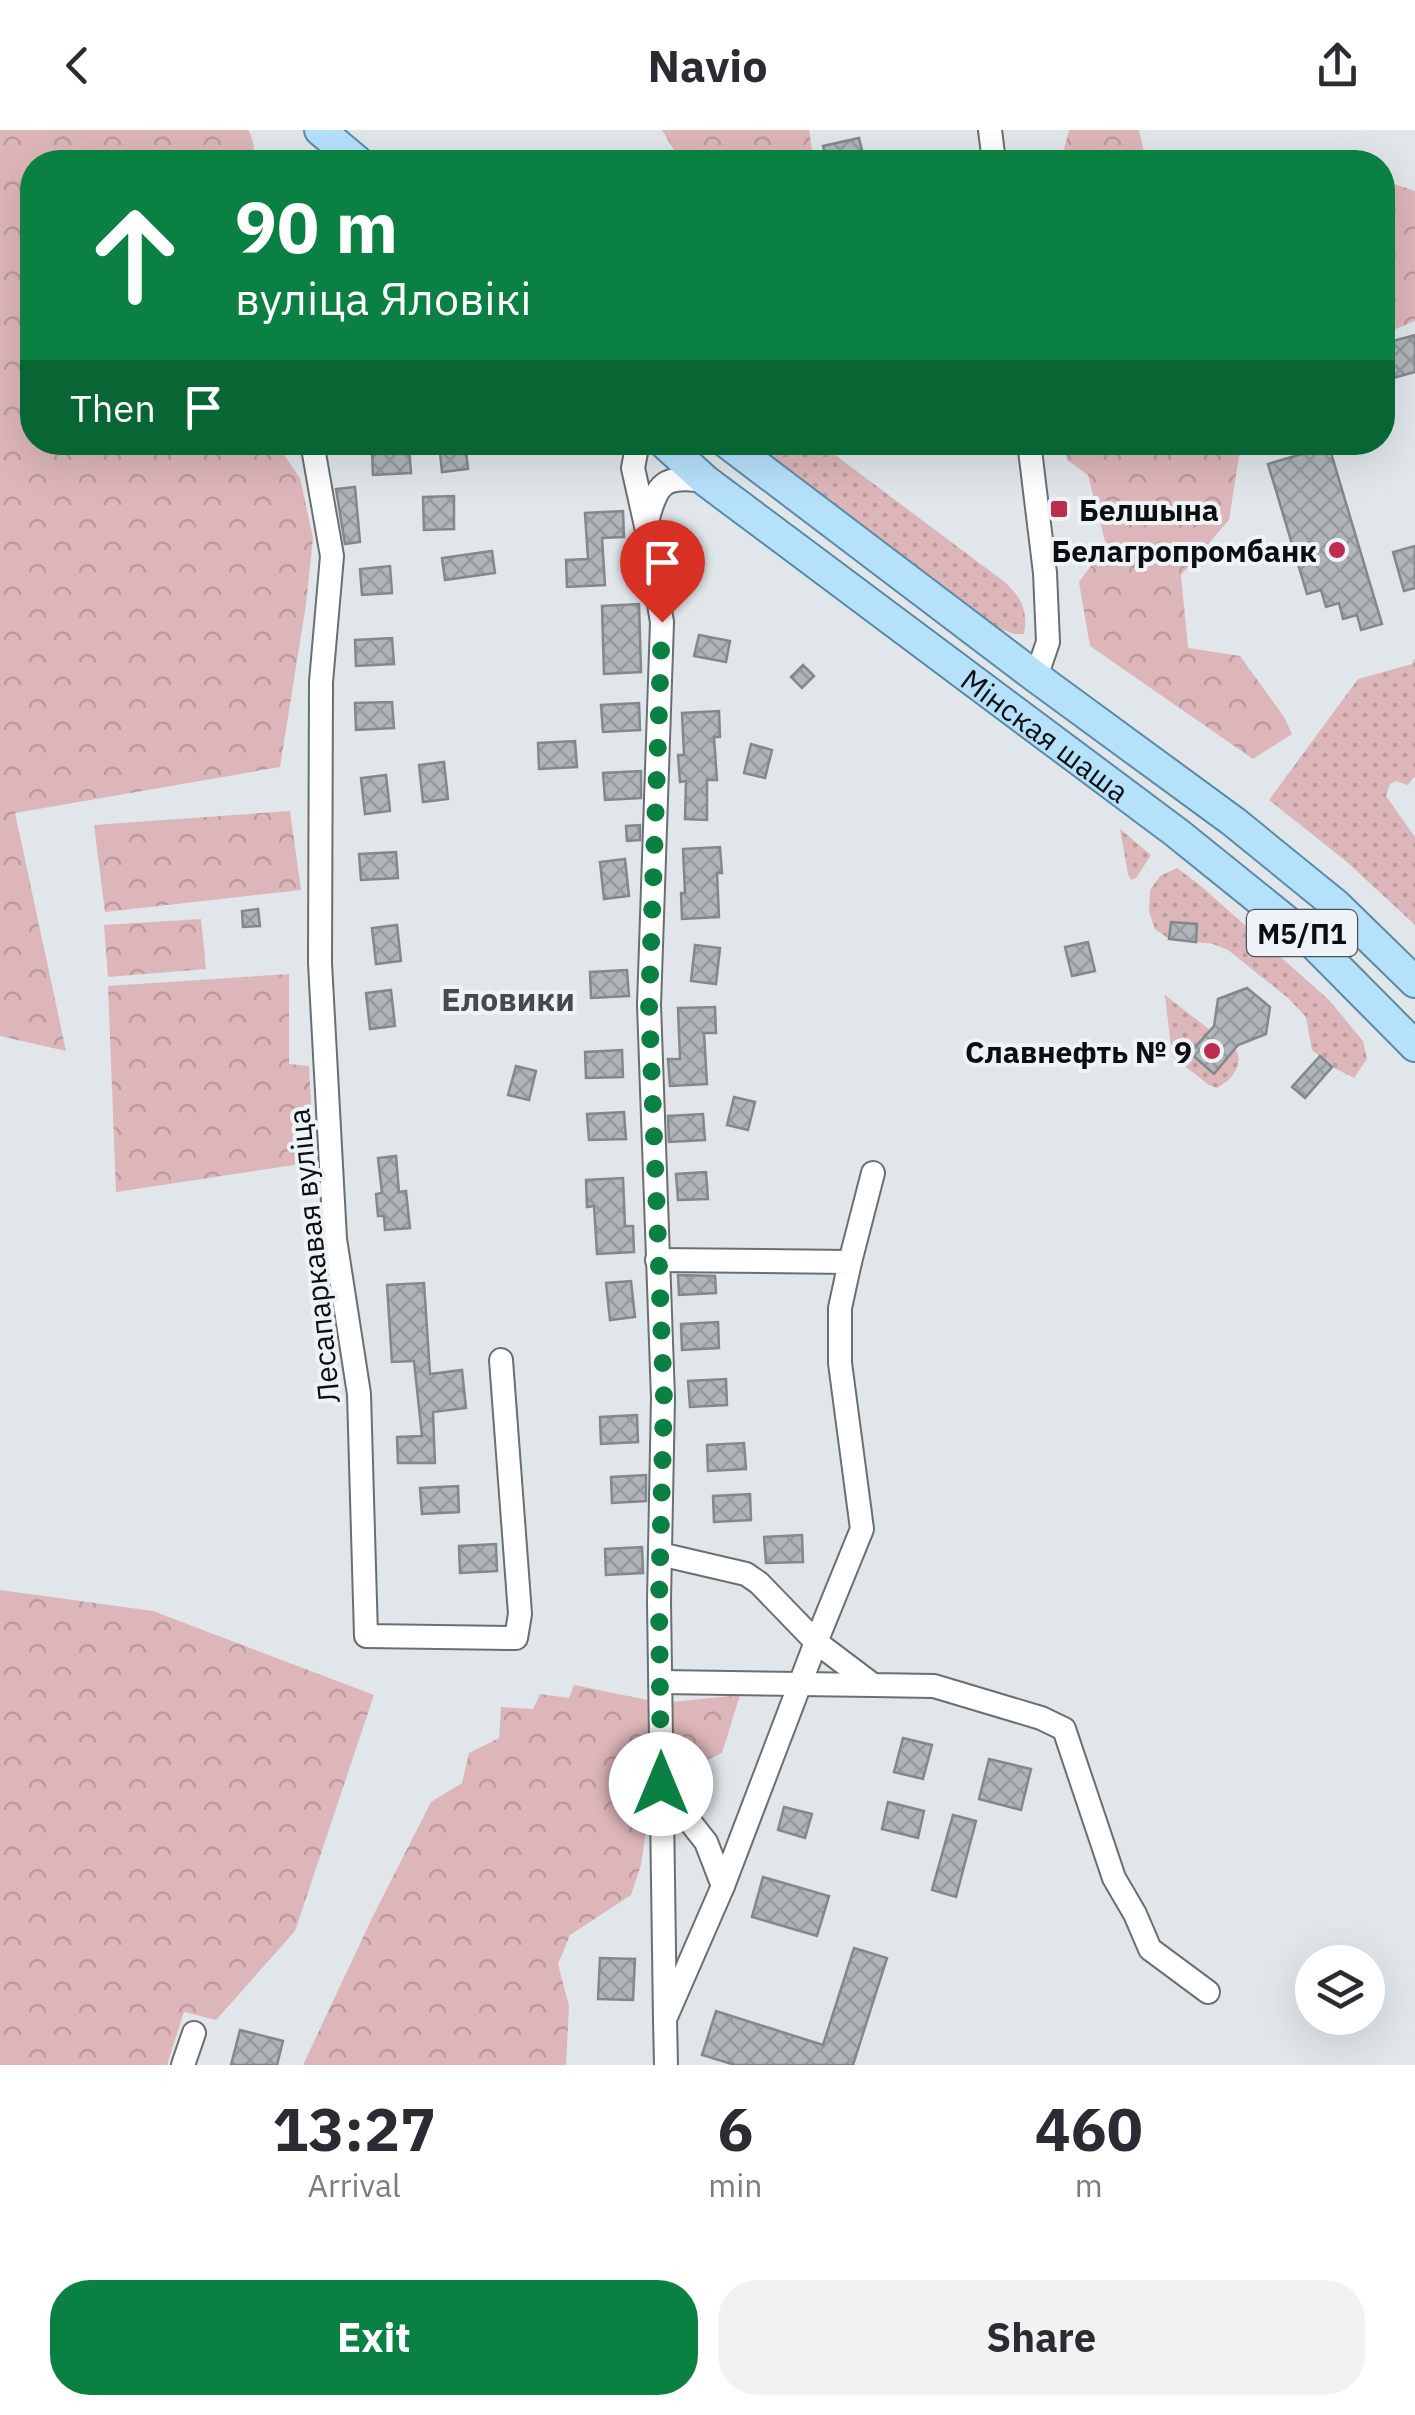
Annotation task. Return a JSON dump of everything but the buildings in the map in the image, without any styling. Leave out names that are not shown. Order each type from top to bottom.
[{"type":"main road","points":[[320,130],[342,150]]},
{"type":"main road","name":"Мінская шаша","points":[[677,455],[706,481],[1177,833],[1312,941],[1415,1046]]},
{"type":"main road","name":"Мінская шаша","points":[[743,455],[1234,822],[1336,905],[1415,982]]},
{"type":"main road","points":[[927,646],[944,646],[956,636],[952,613]]},
{"type":"main road","points":[[996,697],[991,682],[993,674],[1005,664],[1028,671]]},
{"type":"street","name":"Лесапаркавая вуліца","points":[[314,455],[332,556],[321,682],[321,982],[336,1239],[359,1394],[366,1636],[516,1638],[520,1614],[502,1360]]},
{"type":"street","points":[[636,455],[633,468],[662,622],[649,1005],[664,1398],[660,1554],[666,2065]]},
{"type":"street","name":"Мінская шаша","points":[[1028,671],[1048,642],[1046,573],[1031,455]]},
{"type":"street","points":[[646,526],[653,498],[666,481],[706,481]]},
{"type":"street","points":[[665,2019],[723,1886],[862,1529],[840,1364],[840,1308],[872,1173]]},
{"type":"street","points":[[657,1260],[850,1262]]},
{"type":"street","points":[[660,1554],[746,1574],[816,1642],[873,1685]]},
{"type":"street","points":[[661,1682],[934,1686],[1041,1718],[1064,1729],[1114,1878],[1150,1949],[1208,1992]]},
{"type":"street","points":[[661,1784],[706,1842],[723,1886]]},
{"type":"street","points":[[183,2065],[194,2032]]},
{"type":"green space","points":[[0,130],[248,130],[254,150],[20,150],[20,455],[284,455],[300,478],[313,538],[280,767],[15,813],[66,1051],[0,1036]]},
{"type":"green space","points":[[662,130],[809,130],[812,150],[674,150]]},
{"type":"green space","points":[[1069,130],[1139,130],[1143,150],[1063,150]]},
{"type":"green space","points":[[1395,184],[1415,191],[1415,321],[1395,329]]},
{"type":"green space","points":[[769,455],[835,455],[1006,583],[1022,606],[1024,634],[995,627]]},
{"type":"green space","points":[[1066,455],[1239,455],[1229,520],[1181,575],[1188,648],[1240,656],[1292,734],[1253,759],[1090,646],[1079,582],[1106,545],[1088,475],[1067,460]]},
{"type":"green space","points":[[1415,658],[1415,776],[1408,785],[1396,781],[1390,784],[1386,796],[1415,837],[1415,925],[1347,862],[1269,800],[1358,679],[1412,664]]},
{"type":"green space","points":[[290,811],[301,890],[105,912],[94,825]]},
{"type":"green space","points":[[1120,829],[1151,855],[1131,880],[1128,874]]},
{"type":"green space","points":[[1177,868],[1329,1000],[1363,1041],[1367,1059],[1354,1078],[1332,1067],[1312,1050],[1306,1017],[1228,950],[1213,944],[1169,939],[1155,929],[1149,912],[1150,890],[1160,876]]},
{"type":"green space","points":[[201,919],[206,969],[108,977],[104,925]]},
{"type":"green space","points":[[289,974],[289,1064],[309,1066],[314,1162],[116,1192],[108,986]]},
{"type":"green space","points":[[1165,995],[1210,1030],[1190,1053],[1213,1073],[1235,1049],[1239,1060],[1228,1081],[1217,1088],[1209,1085],[1172,1056]]},
{"type":"green space","points":[[0,1590],[153,1611],[374,1695],[295,1931],[216,2020],[184,2012],[167,2065],[0,2065]]},
{"type":"green space","points":[[574,1685],[662,1703],[740,1695],[722,1753],[684,1770],[675,1755],[652,1752],[641,1865],[631,1895],[570,1935],[558,1964],[569,2006],[566,2065],[303,2065],[431,1802],[462,1783],[469,1753],[499,1738],[501,1707],[533,1709],[540,1694],[569,1698]]},
{"type":"place","name":"Белшына","points":[[1059,509]]},
{"type":"place","name":"Белагропромбанк","points":[[1337,550]]},
{"type":"place","name":"Славнефть № 9","points":[[1212,1051]]},
{"type":"district","name":"Еловики","points":[[508,999]]},
{"type":"route","points":[[661,1784],[659,1601],[664,1398],[649,1005],[662,622]]}]
